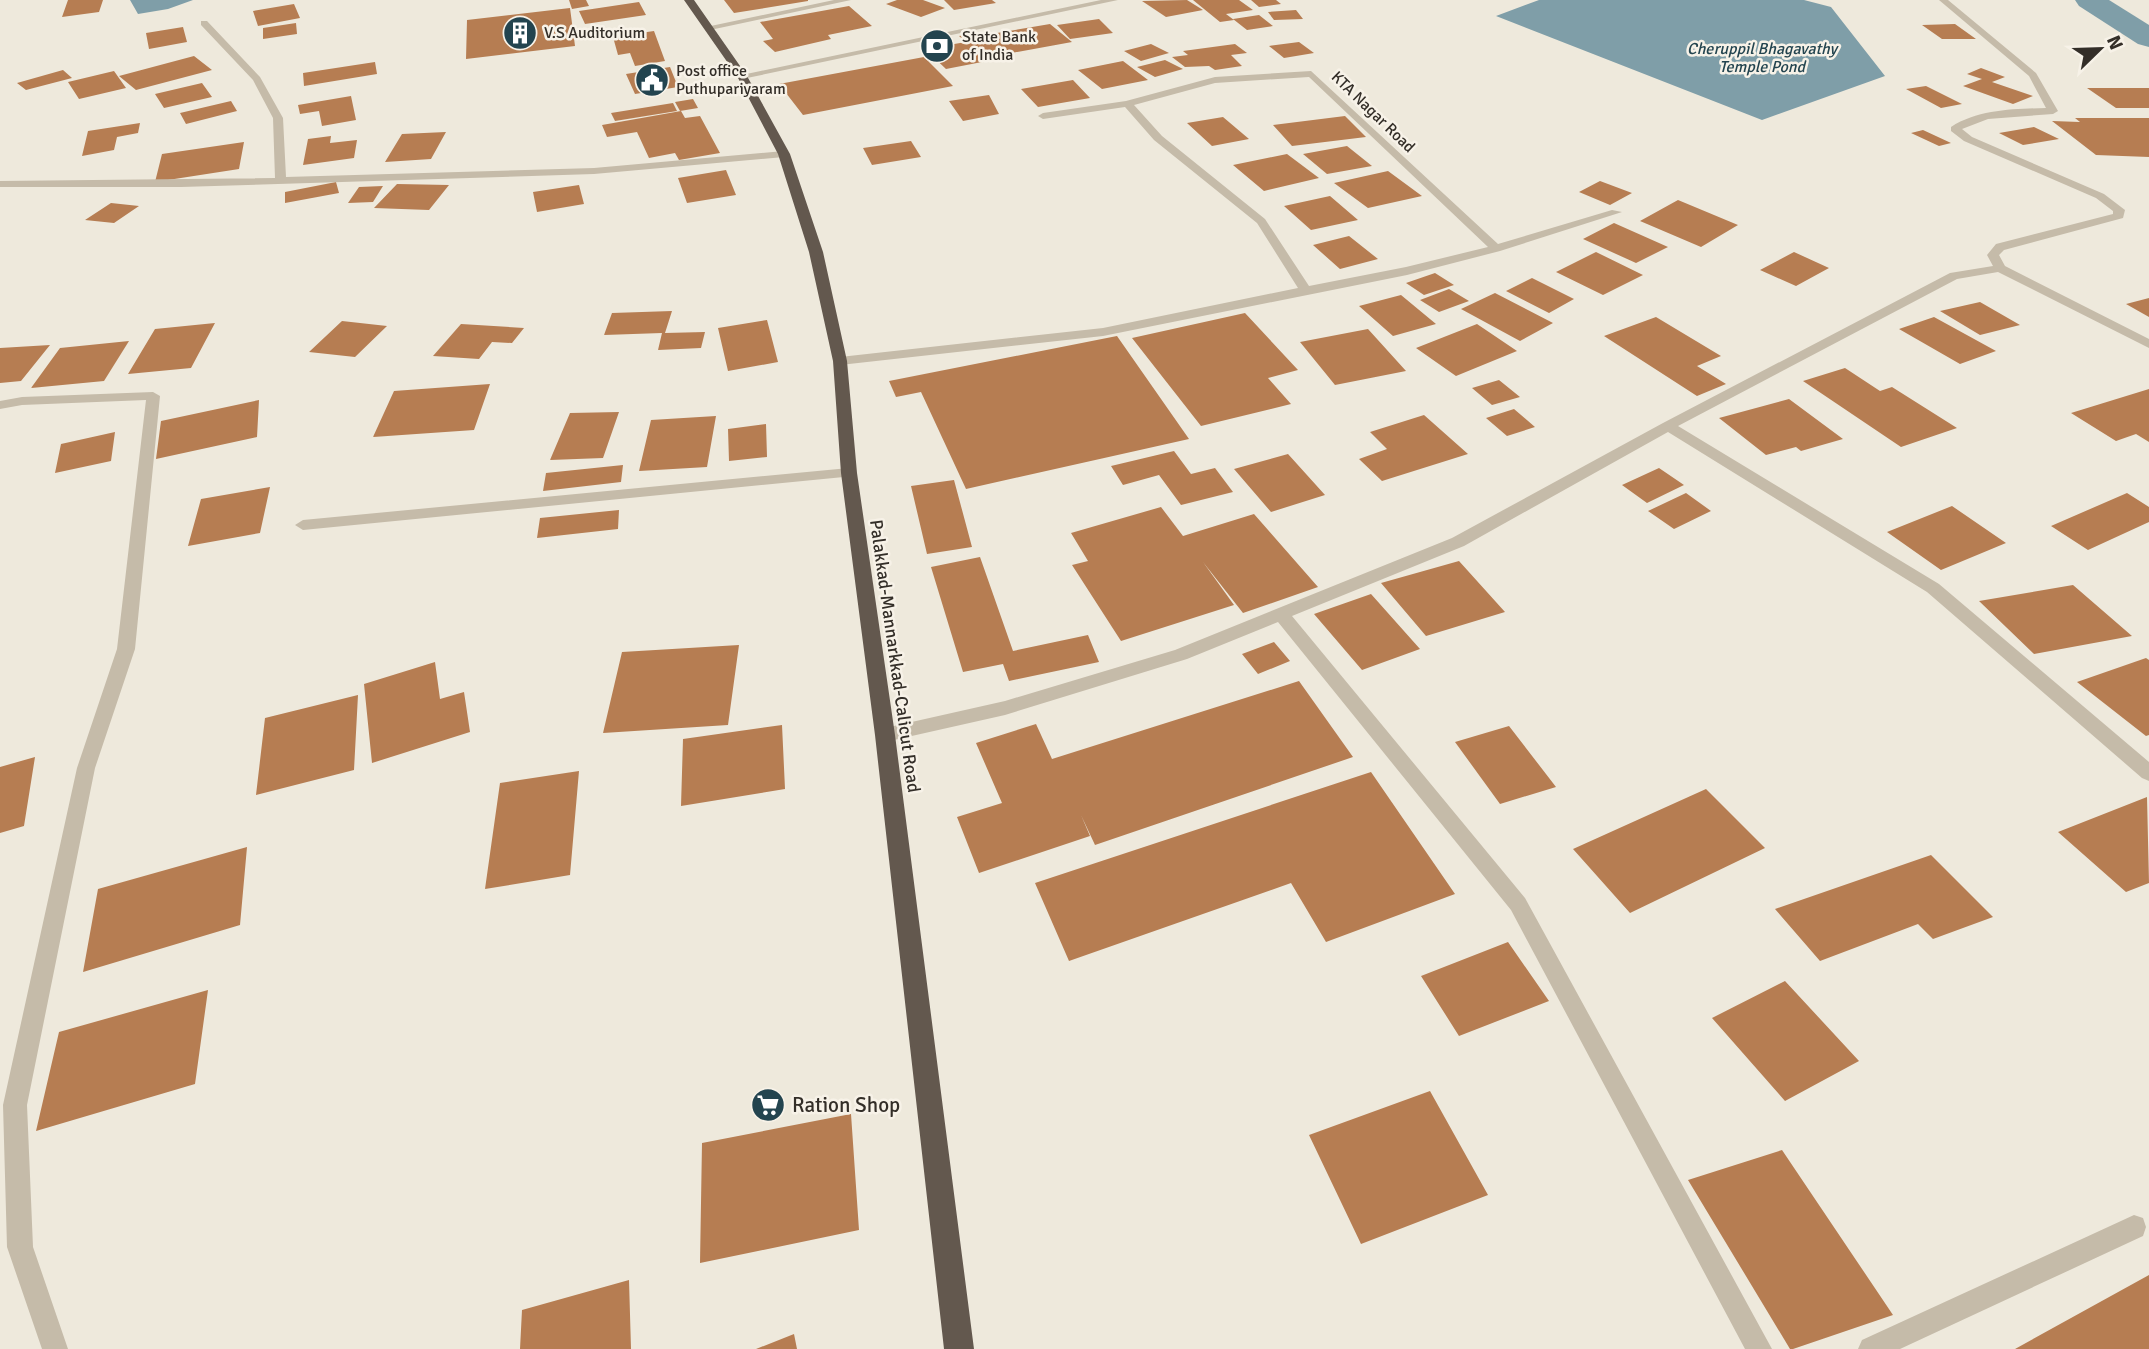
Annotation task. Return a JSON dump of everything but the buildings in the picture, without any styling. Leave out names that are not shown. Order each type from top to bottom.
[{"type":"highway","name":"Palakkad-Mannarkkad-Calicut Road","points":[[689,0],[743,76],[784,154],[816,252],[840,361],[849,473],[885,735],[959,1349]]},
{"type":"street","points":[[710,27],[847,0]]},
{"type":"street","points":[[743,76],[1114,0]]},
{"type":"street","points":[[1943,0],[2033,75],[2053,111],[1962,122],[1955,129],[1968,139],[2100,196],[2119,210],[2119,216],[2000,247],[1993,255],[2000,268],[2149,344]]},
{"type":"street","points":[[204,23],[257,79],[278,118],[281,181]]},
{"type":"street","name":"KTA Nagar Road","points":[[1043,116],[1127,104],[1214,80],[1311,75],[1496,248]]},
{"type":"street","points":[[1127,104],[1158,138],[1261,221],[1306,290]]},
{"type":"street","points":[[0,184],[181,184],[594,171],[784,154]]},
{"type":"street","points":[[840,361],[1104,332],[1407,271],[1616,212]]},
{"type":"street","points":[[885,735],[1005,708],[1181,655],[1458,542],[1668,426],[1954,276],[2000,268]]},
{"type":"street","points":[[0,405],[22,401],[153,396],[126,649],[86,768],[15,1105],[20,1247],[55,1349]]},
{"type":"street","points":[[1668,426],[1933,588],[2149,773]]},
{"type":"street","points":[[303,525],[849,473]]},
{"type":"street","points":[[1281,614],[1518,904],[1759,1349]]},
{"type":"street","points":[[1871,1349],[2134,1227]]},
{"type":"water","points":[[130,0],[193,0],[168,9],[138,14]]},
{"type":"water","name":"Cheruppil Bhagavathy Temple Pond","points":[[1539,0],[1804,0],[1831,7],[1885,76],[1762,120],[1496,16]]},
{"type":"waterway","points":[[2089,0],[2149,38]]},
{"type":"place","name":"V.S Auditorium","points":[[520,33]]},
{"type":"place","name":"State Bank of India","points":[[937,46]]},
{"type":"place","name":"Post office Puthupariyaram","points":[[652,80]]},
{"type":"place","name":"Ration Shop","points":[[768,1105]]}]
